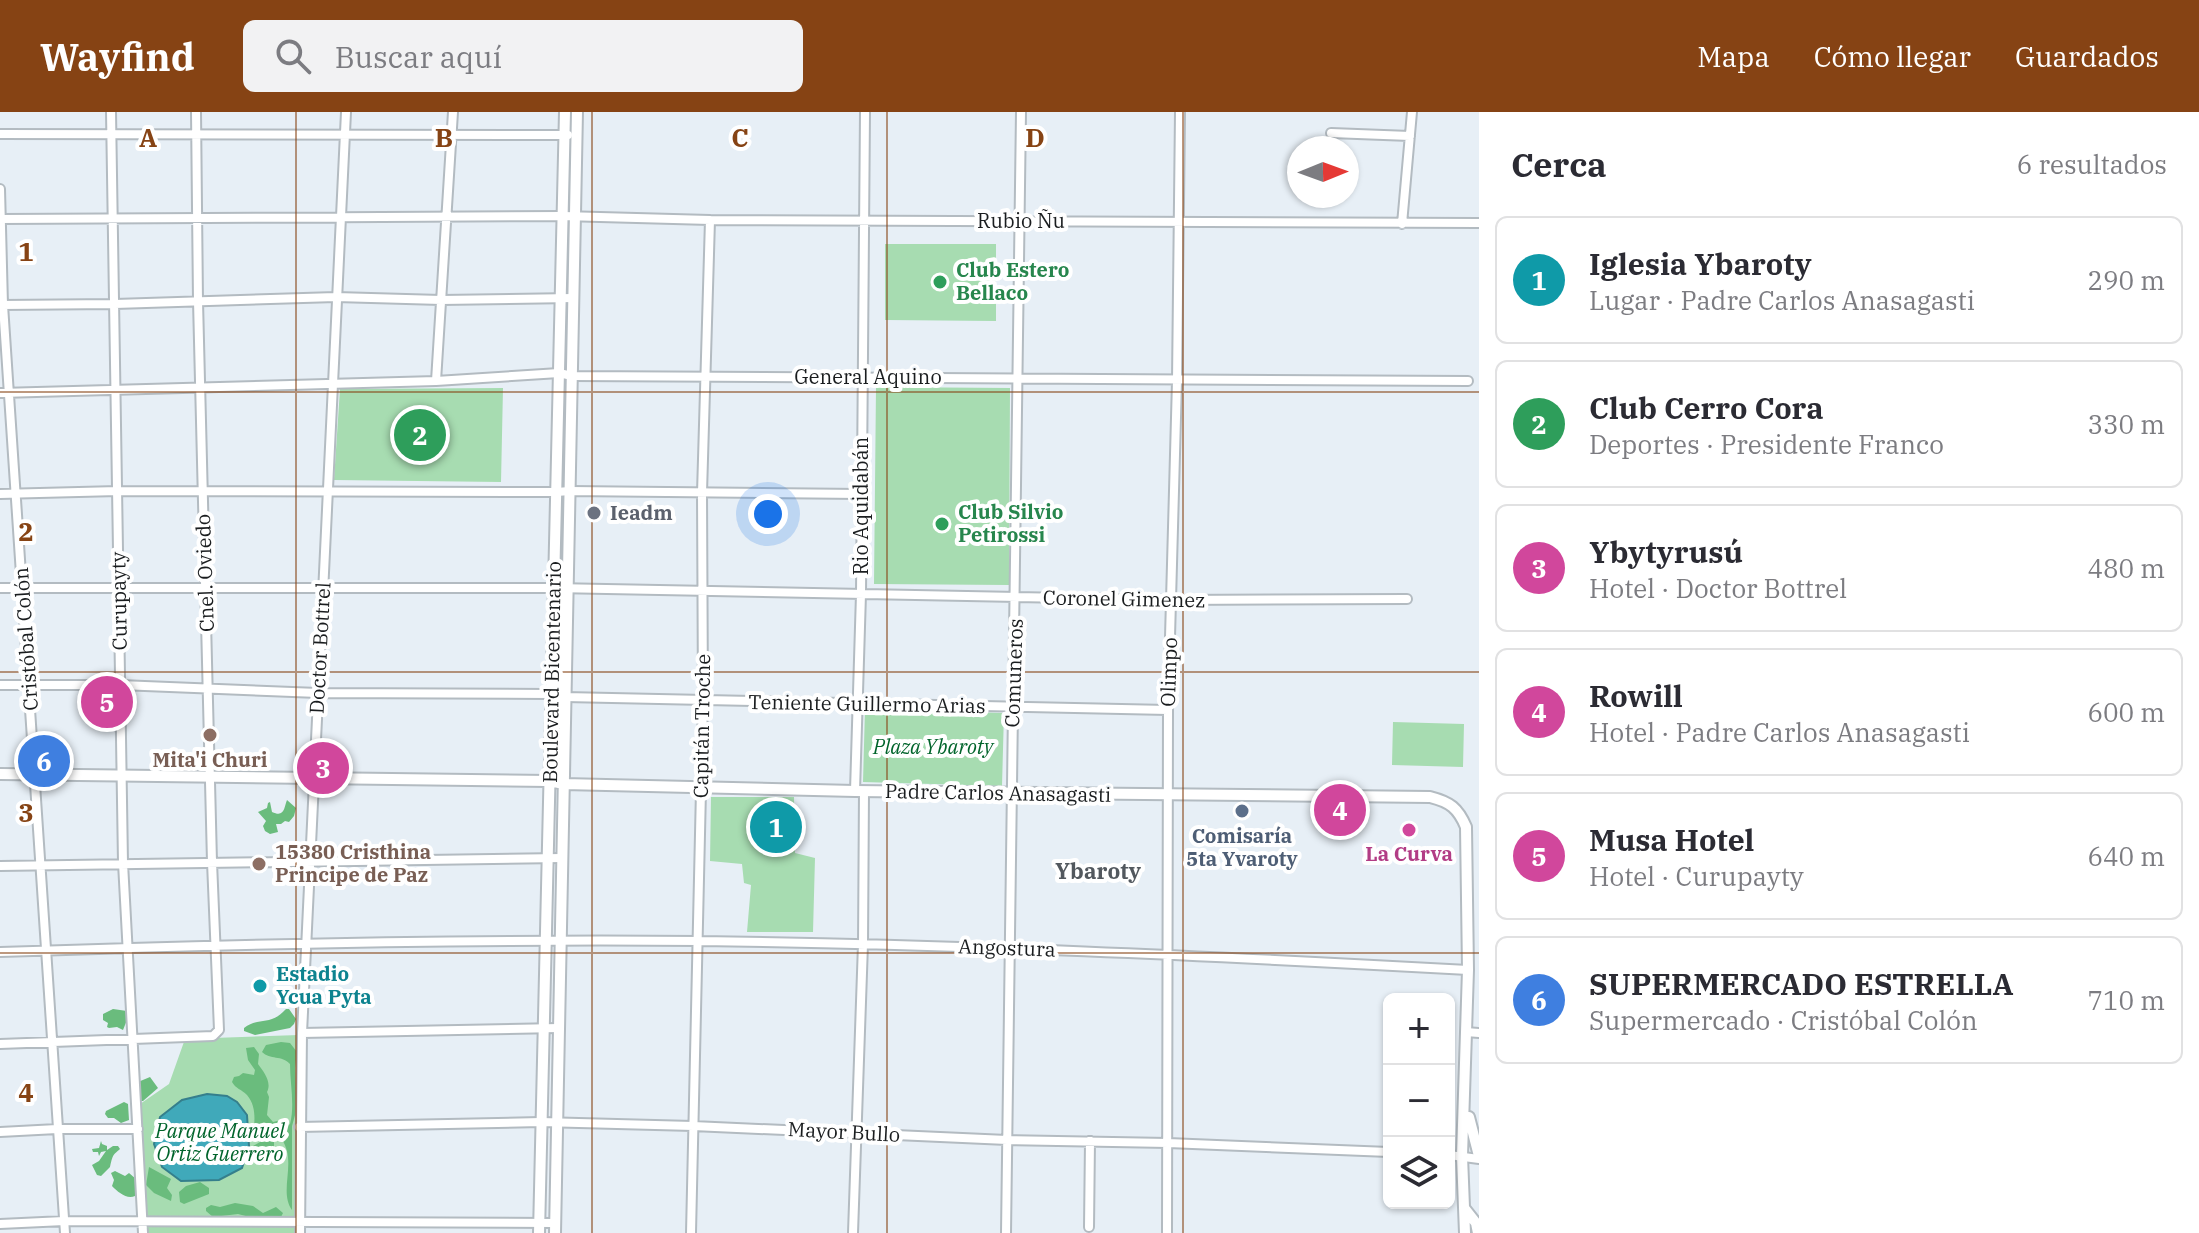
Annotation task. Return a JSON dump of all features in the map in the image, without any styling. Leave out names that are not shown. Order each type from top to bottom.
[{"type":"main road","name":"Boulevard Bicentenario","points":[[539,1228],[565,112]]},
{"type":"main road","name":"Boulevard Bicentenario","points":[[555,1228],[577,112]]},
{"type":"main road","name":"Padre Carlos Anasagasti","points":[[0,774],[549,781],[564,784],[860,791],[1430,797],[1447,801],[1459,811],[1466,827],[1473,919]]},
{"type":"main road","points":[[1465,1233],[1462,1156],[1468,970],[1473,919]]},
{"type":"main road","points":[[1465,1099],[1479,1157]]},
{"type":"main road","points":[[1465,1209],[1476,1223],[1478,1233]]},
{"type":"street","name":"Curupayty","points":[[111,112],[123,863],[143,1233]]},
{"type":"street","name":"Cnel. Oviedo","points":[[132,1038],[213,1036],[218,1033],[200,387],[196,112]]},
{"type":"street","name":"Doctor Bottrel","points":[[300,1233],[302,1033],[346,112]]},
{"type":"street","points":[[436,381],[453,112]]},
{"type":"street","name":"Rio Aquidabán","points":[[853,1233],[863,944],[858,705],[865,112]]},
{"type":"street","name":"Comuneros","points":[[1006,1233],[1021,112]]},
{"type":"street","name":"Olimpo","points":[[1167,1233],[1168,710],[1180,112]]},
{"type":"street","points":[[1402,224],[1412,112]]},
{"type":"street","points":[[1331,133],[1410,136]]},
{"type":"street","points":[[0,134],[577,135]]},
{"type":"street","name":"Cristóbal Colón","points":[[0,189],[5,393],[23,587],[65,1233]]},
{"type":"street","name":"Rubio Ñu","points":[[0,219],[563,216],[710,220],[1479,223]]},
{"type":"street","name":"Capitán Troche","points":[[691,1233],[703,701],[702,493],[710,220]]},
{"type":"street","points":[[2,305],[336,297],[441,300],[574,298]]},
{"type":"street","name":"General Aquino","points":[[5,393],[436,381],[559,373],[572,376],[1468,381]]},
{"type":"street","points":[[0,494],[570,491],[861,494]]},
{"type":"street","name":"Coronel Gimenez","points":[[0,588],[554,588],[1016,598],[1407,599]]},
{"type":"street","name":"Teniente Guillermo Arias","points":[[0,685],[120,685],[318,693],[551,694],[703,701],[1168,710]]},
{"type":"street","points":[[0,866],[562,858]]},
{"type":"street","name":"Angostura","points":[[0,952],[216,946],[697,941],[1168,953],[1468,970]]},
{"type":"street","points":[[302,1033],[559,1028]]},
{"type":"street","points":[[1466,1032],[1479,1033]]},
{"type":"street","points":[[0,1044],[132,1038]]},
{"type":"street","name":"Mayor Bullo","points":[[299,1127],[557,1122],[1383,1152]]},
{"type":"street","points":[[0,1132],[138,1129]]},
{"type":"street","points":[[1089,1227],[1090,1141]]},
{"type":"street","points":[[1455,1155],[1479,1157]]},
{"type":"street","points":[[0,1224],[300,1221],[555,1228]]},
{"type":"green space","name":"Club Estero Bellaco","points":[[885,244],[996,244],[996,321],[885,320]]},
{"type":"green space","points":[[876,387],[1010,388],[1009,585],[874,584]]},
{"type":"green space","points":[[503,388],[501,482],[334,480],[340,389]]},
{"type":"green space","name":"Plaza Ybaroty","points":[[865,709],[1004,713],[1002,786],[863,782]]},
{"type":"green space","points":[[1393,722],[1464,724],[1463,767],[1392,765]]},
{"type":"green space","points":[[711,797],[794,797],[795,853],[815,858],[813,932],[747,932],[751,885],[744,883],[742,864],[710,861]]},
{"type":"green space","points":[[287,800],[296,808],[294,816],[289,822],[276,824],[278,832],[270,834],[265,831],[263,826],[266,821],[258,812],[267,808],[270,802],[272,812],[279,814]]},
{"type":"green space","points":[[113,1009],[127,1011],[123,1030],[107,1027],[108,1023],[103,1020],[103,1014]]},
{"type":"green space","points":[[286,1009],[296,1019],[290,1028],[255,1035],[244,1031],[250,1024],[275,1018]]},
{"type":"green space","name":"Parque Manuel Ortiz Guerrero","points":[[299,1035],[297,1233],[147,1233],[140,1104],[169,1084],[185,1039]]},
{"type":"green space","points":[[290,1043],[297,1052],[297,1108],[292,1126],[292,1210],[287,1194],[288,1157],[281,1138],[283,1130],[274,1141],[274,1150],[279,1158],[254,1158],[253,1146],[260,1142],[259,1131],[254,1128],[253,1106],[247,1095],[232,1082],[234,1077],[243,1073],[254,1075],[246,1048],[254,1047],[259,1054],[258,1064],[268,1081],[267,1115],[273,1122],[281,1120],[283,1129],[290,1124],[290,1064],[262,1052],[266,1045]]},
{"type":"green space","points":[[150,1077],[158,1088],[139,1101],[138,1082]]},
{"type":"green space","points":[[124,1102],[128,1104],[129,1120],[121,1123],[108,1118],[106,1111]]},
{"type":"green space","points":[[101,1141],[107,1150],[113,1146],[120,1149],[101,1176],[97,1175],[92,1165],[106,1151],[99,1156],[92,1149],[99,1148]]},
{"type":"green space","points":[[149,1167],[171,1179],[167,1188],[172,1195],[171,1201],[154,1193],[146,1185]]},
{"type":"green space","points":[[115,1171],[125,1176],[129,1173],[136,1179],[135,1196],[126,1196],[112,1186],[114,1180],[111,1173]]},
{"type":"green space","points":[[200,1182],[209,1188],[209,1194],[184,1204],[180,1202],[179,1192],[186,1186]]},
{"type":"green space","points":[[235,1203],[253,1206],[263,1213],[276,1207],[283,1213],[281,1217],[257,1219],[238,1214],[213,1217],[206,1211],[211,1205],[220,1207]]},
{"type":"water","points":[[207,1094],[227,1096],[237,1102],[247,1115],[249,1146],[242,1168],[219,1180],[181,1181],[162,1167],[154,1144],[160,1117],[182,1100]]},
{"type":"place","name":"Club Estero Bellaco","points":[[940,282]]},
{"type":"place","name":"Club Cerro Cora","points":[[420,435]]},
{"type":"place","name":"Ieadm","points":[[594,513]]},
{"type":"place","name":"Club Silvio Petirossi","points":[[942,524]]},
{"type":"place","name":"Musa Hotel","points":[[107,702]]},
{"type":"place","name":"Mita'i Churi","points":[[210,735]]},
{"type":"place","name":"SUPERMERCADO ESTRELLA","points":[[44,761]]},
{"type":"place","name":"Ybytyrusú","points":[[323,768]]},
{"type":"place","name":"Rowill","points":[[1340,810]]},
{"type":"place","name":"Comisaría 5ta Yvaroty","points":[[1242,811]]},
{"type":"place","name":"Iglesia Ybaroty","points":[[776,827]]},
{"type":"place","name":"La Curva","points":[[1409,830]]},
{"type":"place","name":"15380 Cristhina Principe de Paz","points":[[259,864]]},
{"type":"place","name":"Estadio Ycua Pyta","points":[[260,986]]},
{"type":"district","name":"Ybaroty","points":[[1098,871]]}]
